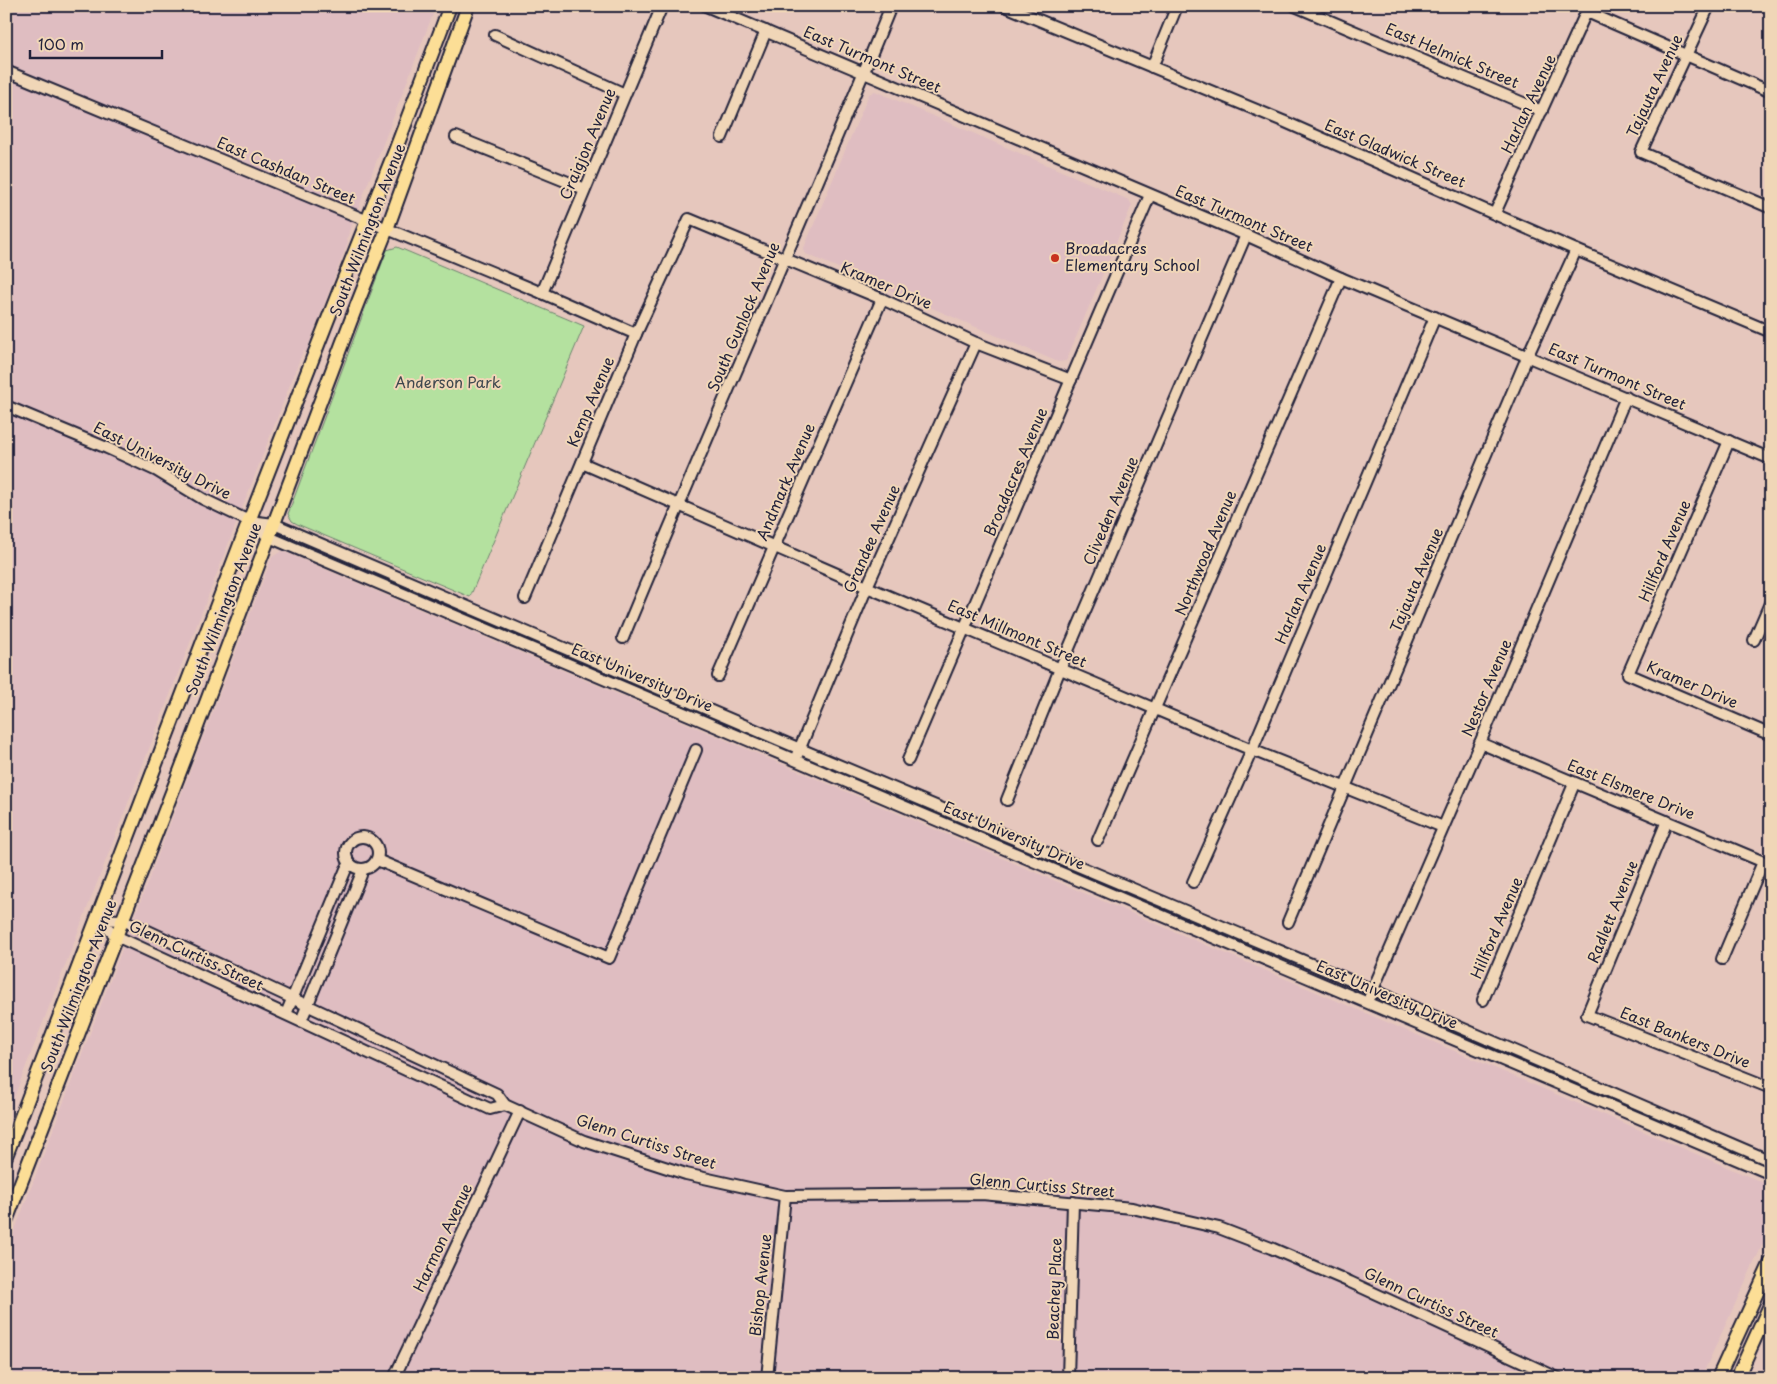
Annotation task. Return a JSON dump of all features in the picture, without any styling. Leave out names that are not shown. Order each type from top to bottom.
[{"type":"main road","name":"South Wilmington Avenue","points":[[6,1156],[338,290],[368,221],[450,6]]},
{"type":"main road","name":"South Wilmington Avenue","points":[[6,1221],[387,229],[468,6]]},
{"type":"main road","points":[[1718,1378],[1771,1262]]},
{"type":"main road","points":[[1737,1378],[1771,1303]]},
{"type":"main road","points":[[1738,1334],[1754,1341]]},
{"type":"street","name":"Craigjon Avenue","points":[[542,293],[662,6]]},
{"type":"street","name":"East Turmont Street","points":[[706,6],[1246,235],[1341,278],[1528,355],[1771,459]]},
{"type":"street","name":"South Gunlock Avenue","points":[[623,638],[678,505],[785,260],[864,73],[890,6]]},
{"type":"street","name":"East Gladwick Street","points":[[1005,6],[1771,332]]},
{"type":"street","points":[[1152,67],[1177,6]]},
{"type":"street","name":"East Helmick Street","points":[[1295,6],[1542,110]]},
{"type":"street","name":"Tajauta Avenue","points":[[1709,6],[1642,152],[1771,208]]},
{"type":"street","points":[[1588,9],[1771,92]]},
{"type":"street","name":"Harlan Avenue","points":[[1495,213],[1588,9]]},
{"type":"street","points":[[722,137],[766,31]]},
{"type":"street","points":[[495,35],[625,94]]},
{"type":"street","name":"East Cashdan Street","points":[[6,71],[542,293],[636,334]]},
{"type":"street","points":[[456,137],[585,189]]},
{"type":"street","name":"Broadacres Avenue","points":[[908,760],[1150,195]]},
{"type":"street","name":"Kramer Drive","points":[[690,219],[882,299],[976,343],[1071,380]]},
{"type":"street","name":"Kemp Avenue","points":[[525,598],[636,334],[690,219]]},
{"type":"street","name":"Cliveden Avenue","points":[[1007,800],[1060,669],[1246,235]]},
{"type":"street","name":"Tajauta Avenue","points":[[1288,922],[1528,355],[1576,250]]},
{"type":"street","name":"Northwood Avenue","points":[[1098,840],[1341,278]]},
{"type":"street","name":"Andmark Avenue","points":[[718,676],[882,299]]},
{"type":"street","name":"Harlan Avenue","points":[[1193,882],[1252,750],[1435,317]]},
{"type":"street","name":"Grandee Avenue","points":[[795,760],[867,587],[976,343]]},
{"type":"street","name":"Nestor Avenue","points":[[1368,1003],[1626,397]]},
{"type":"street","name":"East University Drive","points":[[6,406],[115,451],[157,471],[204,500],[249,521],[269,537],[1771,1174]]},
{"type":"street","name":"Hillford Avenue","points":[[1628,674],[1728,441]]},
{"type":"street","name":"East Millmont Street","points":[[582,463],[1060,669],[1252,750],[1443,827]]},
{"type":"street","name":"East University Drive","points":[[249,521],[274,524],[800,749],[1373,990],[1771,1161]]},
{"type":"street","points":[[1754,640],[1771,601]]},
{"type":"street","name":"Kramer Drive","points":[[1628,674],[1771,735]]},
{"type":"street","name":"East Elsmere Drive","points":[[1480,743],[1574,784],[1767,863]]},
{"type":"street","points":[[377,860],[609,958],[696,750]]},
{"type":"street","name":"Hillford Avenue","points":[[1483,1000],[1574,784]]},
{"type":"street","name":"Radlett Avenue","points":[[1587,1015],[1667,821]]},
{"type":"street","points":[[357,838],[369,839],[378,848],[377,860],[373,866],[362,870],[350,864],[346,853],[348,847],[357,838]]},
{"type":"street","points":[[1722,959],[1767,863]]},
{"type":"street","points":[[286,1014],[346,869],[350,864]]},
{"type":"street","points":[[301,1021],[362,875],[362,870]]},
{"type":"street","name":"Glenn Curtiss Street","points":[[98,918],[122,920],[308,1005],[498,1094],[505,1105],[584,1141],[686,1174],[785,1196],[982,1194],[1132,1208],[1190,1221],[1228,1232],[1271,1248],[1350,1282],[1558,1378]]},
{"type":"street","name":"Glenn Curtiss Street","points":[[98,918],[116,936],[490,1109],[505,1105]]},
{"type":"street","name":"East Bankers Drive","points":[[1587,1015],[1771,1088]]},
{"type":"street","name":"Harmon Avenue","points":[[394,1378],[520,1112]]},
{"type":"street","name":"Bishop Avenue","points":[[767,1378],[785,1196]]},
{"type":"street","name":"Beachey Place","points":[[1068,1378],[1073,1202]]},
{"type":"shaded area","points":[[6,6],[436,6],[347,238],[348,242],[306,352],[303,351],[6,1118]]},
{"type":"shaded area","points":[[875,91],[1129,200],[1132,205],[1066,361],[1058,362],[806,254],[803,250],[869,94]]},
{"type":"shaded area","points":[[282,551],[1771,1186],[1771,1226],[1701,1378],[6,1378],[6,1253],[272,557]]},
{"type":"green space","name":"Anderson Park","points":[[397,247],[584,326],[470,597],[297,524],[292,521],[288,514],[387,250]]},
{"type":"place","name":"Broadacres Elementary School","points":[[1055,258]]}]
